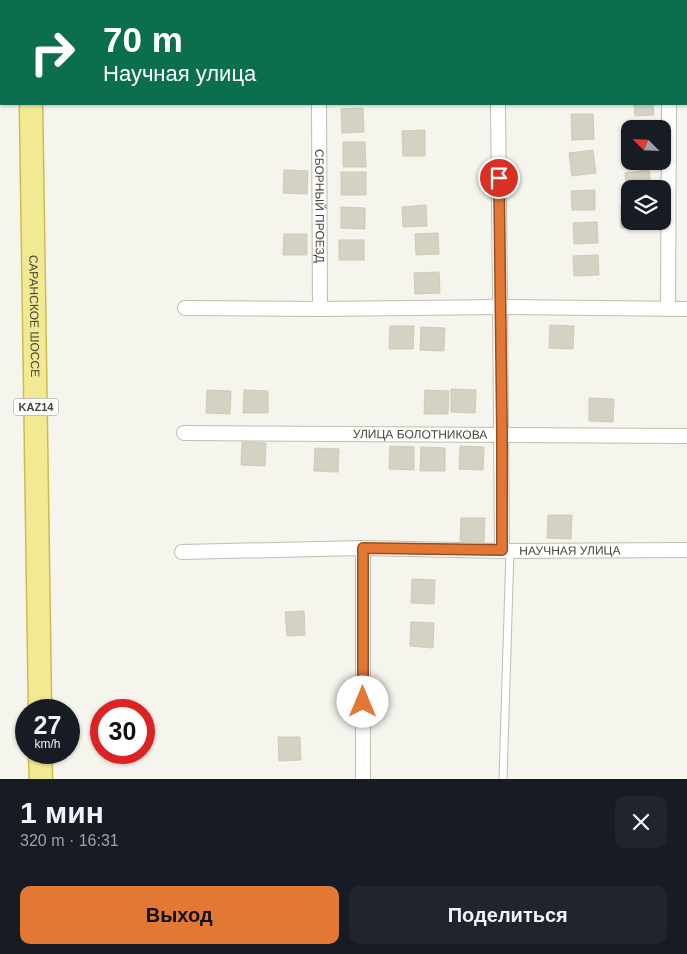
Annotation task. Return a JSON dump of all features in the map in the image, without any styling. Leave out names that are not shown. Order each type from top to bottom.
[{"type":"highway","name":"САРАНСКОЕ ШОССЕ","points":[[31,105],[40,699]]},
{"type":"highway","points":[[40,764],[41,779]]},
{"type":"street","name":"СБОРНЫЙ ПРОЕЗД","points":[[319,105],[320,309]]},
{"type":"street","points":[[498,105],[502,435],[506,550]]},
{"type":"street","points":[[668,309],[669,105]]},
{"type":"street","points":[[185,308],[500,307],[687,310]]},
{"type":"street","name":"УЛИЦА БОЛОТНИКОВА","points":[[184,433],[687,436]]},
{"type":"street","points":[[363,548],[363,779]]},
{"type":"street","name":"НАУЧНАЯ УЛИЦА","points":[[182,552],[363,548],[687,550]]},
{"type":"lane","points":[[503,779],[506,550]]},
{"type":"building","points":[[634,105],[653,105],[654,115],[635,116]]},
{"type":"building","points":[[363,108],[364,132],[342,133],[341,109]]},
{"type":"building","points":[[571,114],[593,114],[594,139],[572,140]]},
{"type":"building","points":[[425,130],[425,156],[403,156],[402,131]]},
{"type":"building","points":[[343,142],[365,142],[366,167],[343,167]]},
{"type":"building","points":[[593,150],[596,173],[572,176],[569,153]]},
{"type":"building","points":[[284,170],[308,171],[307,194],[283,193]]},
{"type":"building","points":[[649,170],[650,180],[626,180],[625,173]]},
{"type":"building","points":[[341,172],[366,172],[366,195],[341,195]]},
{"type":"building","points":[[595,190],[595,210],[572,210],[571,191]]},
{"type":"building","points":[[426,205],[427,226],[403,227],[402,207]]},
{"type":"building","points":[[341,207],[365,208],[365,229],[341,228]]},
{"type":"building","points":[[597,222],[598,243],[574,244],[573,223]]},
{"type":"building","points":[[438,233],[439,254],[416,255],[415,234]]},
{"type":"building","points":[[284,234],[307,234],[307,255],[283,255]]},
{"type":"building","points":[[339,240],[364,240],[364,260],[339,260]]},
{"type":"building","points":[[598,255],[599,275],[574,276],[573,256]]},
{"type":"building","points":[[439,272],[440,293],[415,294],[414,273]]},
{"type":"building","points":[[550,325],[574,326],[573,349],[549,348]]},
{"type":"building","points":[[390,326],[414,326],[413,349],[389,349]]},
{"type":"building","points":[[421,327],[445,328],[444,351],[420,350]]},
{"type":"building","points":[[451,389],[476,390],[475,413],[451,412]]},
{"type":"building","points":[[207,390],[231,391],[230,414],[206,413]]},
{"type":"building","points":[[244,390],[268,391],[268,413],[243,413]]},
{"type":"building","points":[[425,390],[449,391],[448,414],[424,414]]},
{"type":"building","points":[[589,398],[614,399],[613,422],[589,421]]},
{"type":"building","points":[[242,442],[266,443],[265,466],[241,465]]},
{"type":"building","points":[[390,446],[414,447],[414,470],[389,469]]},
{"type":"building","points":[[460,446],[484,447],[483,470],[459,469]]},
{"type":"building","points":[[421,447],[445,448],[445,471],[420,471]]},
{"type":"building","points":[[315,448],[339,449],[338,472],[314,471]]},
{"type":"building","points":[[548,515],[572,515],[571,539],[547,538]]},
{"type":"building","points":[[461,518],[485,518],[484,542],[460,541]]},
{"type":"building","points":[[412,579],[435,580],[434,604],[411,603]]},
{"type":"building","points":[[304,611],[305,635],[287,636],[285,612]]},
{"type":"building","points":[[411,622],[434,623],[433,648],[410,646]]},
{"type":"building","points":[[278,737],[300,737],[301,760],[279,761]]},
{"type":"route","points":[[363,702],[363,548],[502,550],[499,178]]}]
